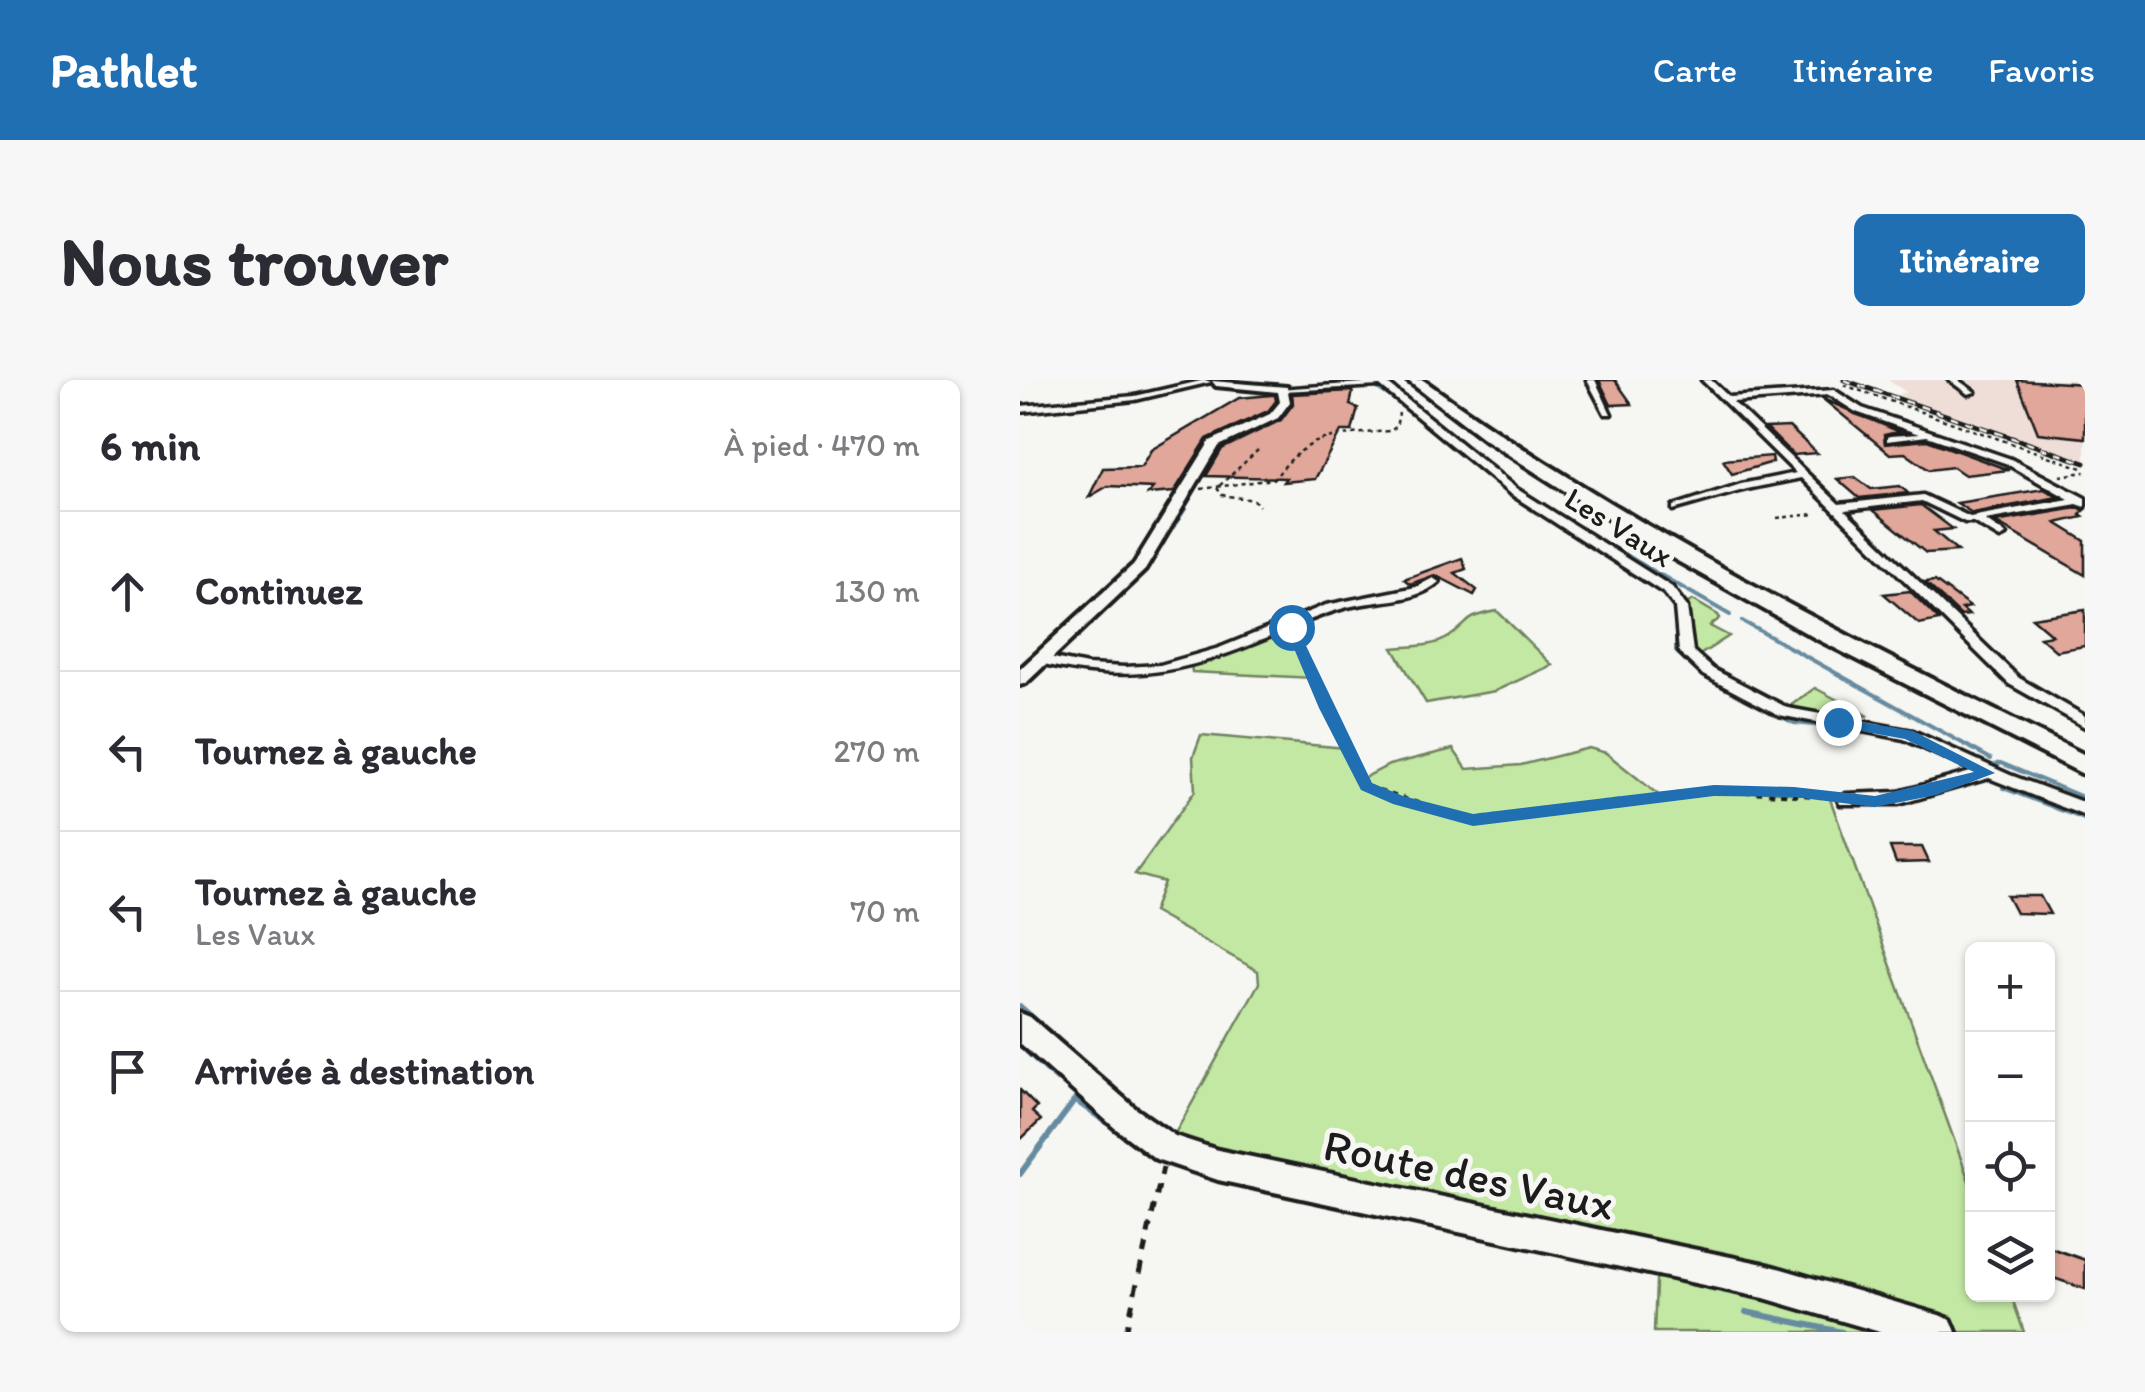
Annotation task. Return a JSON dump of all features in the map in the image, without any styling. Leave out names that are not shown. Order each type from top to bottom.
[{"type":"highway","points":[[1414,380],[1542,474],[1649,540],[2085,766]]},
{"type":"highway","points":[[1428,380],[1543,464],[1661,535],[2085,750]]},
{"type":"street","points":[[1020,409],[1127,400],[1209,382],[1232,380],[1245,388]]},
{"type":"street","points":[[1592,380],[1608,412]]},
{"type":"street","points":[[1706,380],[2014,681],[2085,722]]},
{"type":"street","points":[[1953,380],[1971,392]]},
{"type":"street","points":[[1209,382],[1245,388],[1262,384],[1282,390],[1380,382]]},
{"type":"street","name":"Les Vaux","points":[[1380,382],[1540,510],[1668,590],[1682,613],[1686,652],[1708,672],[1796,716],[1908,735],[1988,773],[2085,810]]},
{"type":"street","points":[[1020,680],[1134,574],[1214,444],[1276,415],[1285,402],[1282,390]]},
{"type":"street","points":[[1728,400],[1832,392],[1859,410],[2008,461],[2083,501]]},
{"type":"street","points":[[1890,439],[1928,435]]},
{"type":"street","points":[[1677,508],[1744,486],[1803,475]]},
{"type":"street","points":[[1836,508],[1924,498],[1963,520],[2083,501]]},
{"type":"street","points":[[1976,519],[2000,535]]},
{"type":"street","points":[[1044,660],[1118,672],[1191,665],[1330,608],[1420,590],[1433,582]]},
{"type":"street","points":[[1846,800],[1899,798],[1988,773]]},
{"type":"street","name":"Route des Vaux","points":[[1020,1026],[1125,1118],[1167,1148],[1280,1181],[1764,1280],[1939,1332]]},
{"type":"path","points":[[1831,380],[2085,469]]},
{"type":"path","points":[[1189,489],[1274,480],[1295,452],[1325,437],[1392,430],[1406,406]]},
{"type":"path","points":[[1217,488],[1229,482],[1244,456],[1258,450]]},
{"type":"path","points":[[1217,488],[1222,495],[1250,499],[1259,506]]},
{"type":"path","points":[[1777,518],[1815,514]]},
{"type":"path","points":[[1291,627],[1361,780],[1399,800],[1473,820],[1714,790],[1794,792],[1846,800]]},
{"type":"path","points":[[1126,1332],[1167,1148]]},
{"type":"shaded area","points":[[1888,380],[2085,380],[2085,460],[1925,408],[1898,394],[1906,392]]},
{"type":"green space","points":[[1693,600],[1718,615],[1720,618],[1710,626],[1729,636],[1698,656],[1691,647],[1688,603]]},
{"type":"green space","points":[[1497,611],[1552,665],[1495,691],[1426,703],[1393,648],[1436,643],[1473,618]]},
{"type":"green space","points":[[1291,627],[1313,678],[1192,672],[1191,665]]},
{"type":"green space","points":[[1815,688],[1868,716],[1804,712],[1790,706]]},
{"type":"green space","points":[[1201,735],[1346,748],[1362,779],[1389,765],[1453,749],[1467,769],[1521,765],[1589,748],[1606,753],[1661,797],[1744,789],[1829,796],[1965,1170],[1965,1302],[2013,1302],[2024,1332],[1654,1332],[1657,1258],[1167,1148],[1259,983],[1258,971],[1153,912],[1164,882],[1135,874],[1195,791],[1193,757]]},
{"type":"building","points":[[1599,380],[1615,380],[1632,404],[1611,405]]},
{"type":"building","points":[[2017,380],[2085,384],[2085,438],[2038,433]]},
{"type":"building","points":[[1353,391],[1350,405],[1358,408],[1352,431],[1341,431],[1315,479],[1283,482],[1286,478],[1206,476],[1222,449],[1281,420],[1293,404],[1292,394]]},
{"type":"building","points":[[1275,395],[1276,401],[1268,411],[1207,439],[1174,492],[1148,494],[1153,488],[1108,486],[1089,497],[1103,468],[1141,467],[1151,450],[1239,398]]},
{"type":"building","points":[[1823,399],[1900,432],[1884,435],[1885,444],[1927,440],[2009,470],[1965,475],[1953,467],[1929,470],[1905,453],[1890,454]]},
{"type":"building","points":[[1789,427],[1817,453],[1793,455],[1766,428]]},
{"type":"building","points":[[1772,456],[1773,462],[1732,474],[1723,460]]},
{"type":"building","points":[[1855,477],[1871,489],[1900,486],[1908,493],[1859,498],[1837,479]]},
{"type":"building","points":[[2044,489],[2058,497],[1972,513],[1957,503]]},
{"type":"building","points":[[1921,505],[1953,529],[1934,531],[1958,551],[1926,553],[1873,510]]},
{"type":"building","points":[[2077,508],[2085,510],[2080,515],[2083,517],[2056,523],[2085,541],[2085,575],[1995,522]]},
{"type":"building","points":[[1462,558],[1466,569],[1455,573],[1477,590],[1474,595],[1435,575],[1410,584],[1404,579]]},
{"type":"building","points":[[1935,581],[1970,607],[1962,609],[1969,615],[1961,616],[1925,582]]},
{"type":"building","points":[[1910,591],[1939,620],[1919,624],[1884,594]]},
{"type":"building","points":[[2085,610],[2085,646],[2056,651],[2040,637],[2052,635],[2032,618]]},
{"type":"building","points":[[1890,847],[1922,847],[1929,862],[1896,863]]},
{"type":"building","points":[[2007,896],[2040,896],[2050,914],[2016,913]]},
{"type":"building","points":[[1020,1090],[1037,1107],[1032,1112],[1041,1120],[1020,1140]]},
{"type":"building","points":[[2055,1249],[2085,1260],[2085,1289],[2055,1278]]},
{"type":"waterway","points":[[1376,388],[1391,398]]},
{"type":"waterway","points":[[1491,468],[1521,491]]},
{"type":"waterway","points":[[1481,472],[1508,491]]},
{"type":"waterway","points":[[1504,488],[1563,529]]},
{"type":"waterway","points":[[1518,488],[1534,500]]},
{"type":"waterway","points":[[1181,515],[1185,509]]},
{"type":"waterway","points":[[1560,517],[1730,615]]},
{"type":"waterway","points":[[1138,578],[1179,518]]},
{"type":"waterway","points":[[1676,612],[1676,651],[1707,678]]},
{"type":"waterway","points":[[1742,621],[1991,759]]},
{"type":"waterway","points":[[1723,687],[1794,723],[1861,730]]},
{"type":"waterway","points":[[1995,765],[2001,763],[2085,798]]},
{"type":"waterway","points":[[1889,793],[1969,772]]},
{"type":"waterway","points":[[2003,788],[2061,810]]},
{"type":"waterway","points":[[2054,807],[2085,819]]},
{"type":"waterway","points":[[1020,1006],[1058,1039]]},
{"type":"waterway","points":[[1055,1037],[1078,1057]]},
{"type":"waterway","points":[[1020,1045],[1057,1079]]},
{"type":"waterway","points":[[1020,1174],[1075,1100],[1116,1129]]},
{"type":"waterway","points":[[1746,1312],[1842,1332]]},
{"type":"railway","points":[[1844,380],[2085,463]]},
{"type":"route","points":[[1291,627],[1366,786],[1399,800],[1473,820],[1714,790],[1794,792],[1875,802],[1936,790],[1988,773],[1930,742],[1872,726],[1838,722]]}]
